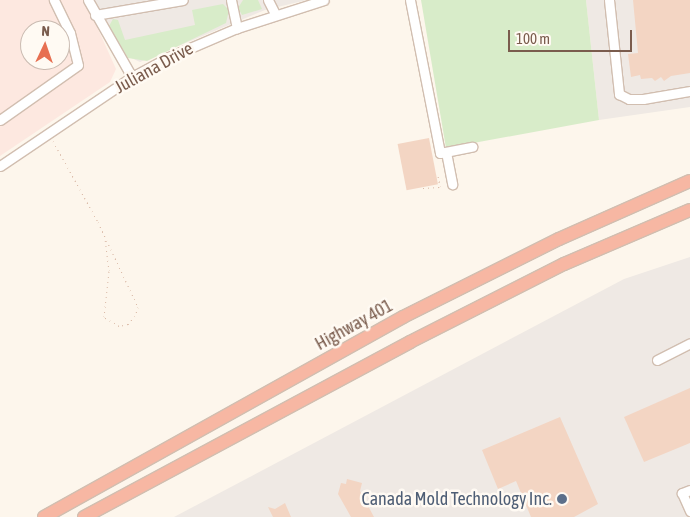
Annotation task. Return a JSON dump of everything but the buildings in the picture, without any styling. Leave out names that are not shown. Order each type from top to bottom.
[{"type":"highway","name":"Highway 401","points":[[44,517],[403,317],[559,239],[690,181]]},
{"type":"highway","points":[[84,517],[547,273],[690,210]]},
{"type":"street","points":[[0,120],[78,65],[70,33],[54,0]]},
{"type":"street","points":[[88,0],[132,77]]},
{"type":"street","points":[[95,15],[183,0]]},
{"type":"street","points":[[231,0],[237,28]]},
{"type":"street","points":[[268,0],[275,14]]},
{"type":"street","name":"Juliana Drive","points":[[0,166],[132,77],[187,48],[306,2],[324,0]]},
{"type":"street","points":[[410,0],[440,153],[472,147]]},
{"type":"street","points":[[609,0],[619,94],[629,99],[643,99],[690,91]]},
{"type":"street","points":[[446,152],[452,184]]},
{"type":"street","points":[[657,360],[690,343]]},
{"type":"street","points":[[690,490],[682,493],[690,511]]},
{"type":"path","points":[[49,134],[105,239],[138,307],[136,316],[128,324],[120,326],[104,317],[109,265],[105,239]]},
{"type":"path","points":[[423,188],[440,187],[438,176]]},
{"type":"shaded area","points":[[0,0],[85,0],[116,69],[110,82],[0,156]]},
{"type":"shaded area","points":[[94,0],[307,0],[265,10],[140,62],[125,55]]},
{"type":"shaded area","points":[[586,0],[690,0],[690,107],[599,120]]},
{"type":"shaded area","points":[[690,257],[690,517],[174,517],[624,279]]},
{"type":"green space","points":[[243,0],[258,0],[262,9],[242,15],[238,8]]},
{"type":"green space","points":[[421,0],[586,0],[599,120],[446,148]]},
{"type":"green space","points":[[223,4],[229,10],[226,23],[147,61],[128,58],[109,26],[113,19],[118,20],[125,40],[195,25],[192,10]]},
{"type":"place","name":"Canada Mold Technology Inc.","points":[[562,499]]}]
